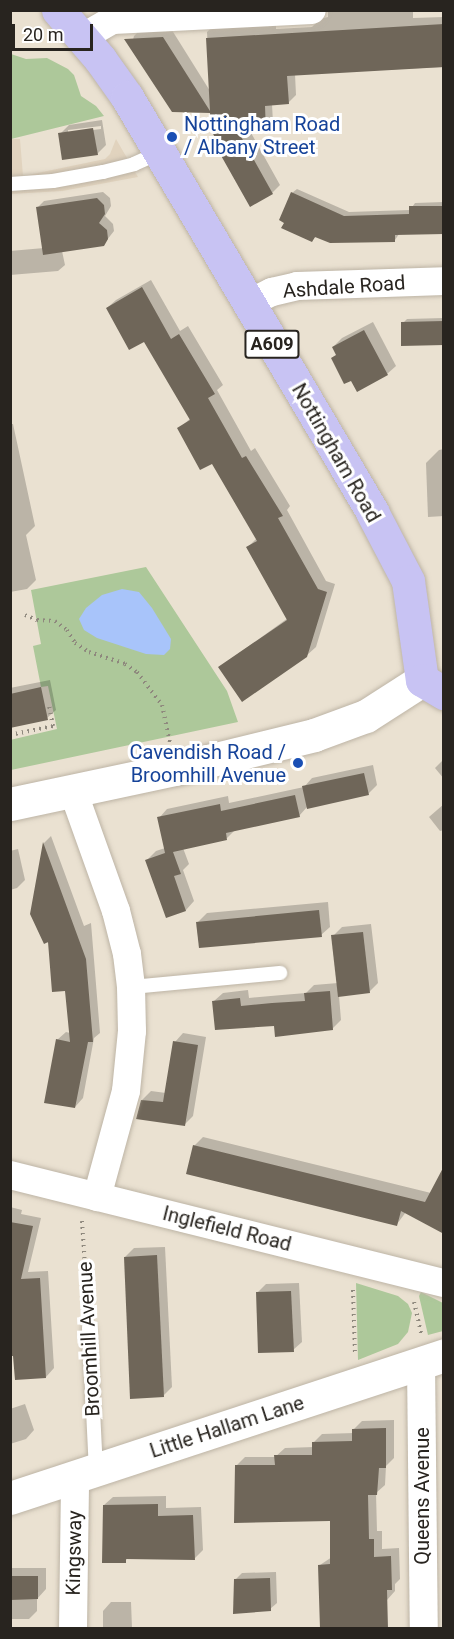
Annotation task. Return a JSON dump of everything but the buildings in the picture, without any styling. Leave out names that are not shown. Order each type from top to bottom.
[{"type":"main road","name":"Nottingham Road","points":[[58,10],[82,37],[127,96],[400,564],[414,607],[433,686]]},
{"type":"street","points":[[82,37],[113,20],[312,10]]},
{"type":"street","name":"Ashdale Road","points":[[248,304],[272,292],[297,286],[444,281]]},
{"type":"street","points":[[10,804],[285,744],[333,729],[433,686]]},
{"type":"street","points":[[73,791],[122,932],[131,987],[132,1031],[126,1091],[89,1203]]},
{"type":"street","name":"Inglefield Road","points":[[10,1175],[89,1203],[444,1283]]},
{"type":"street","name":"Little Hallam Lane","points":[[10,1498],[429,1354]]},
{"type":"street","name":"Queens Avenue","points":[[424,1629],[429,1354]]},
{"type":"street","name":"Kingsway","points":[[73,1629],[86,1473]]},
{"type":"lane","points":[[10,184],[53,181],[103,172],[134,164],[161,152]]},
{"type":"lane","points":[[131,987],[280,973]]},
{"type":"lane","name":"Broomhill Avenue","points":[[86,1473],[89,1328]]},
{"type":"path","points":[[25,615],[37,620],[55,621],[67,630],[75,643],[89,652],[125,664],[137,672],[162,705],[169,736]]},
{"type":"path","points":[[10,735],[53,726],[50,706]]},
{"type":"path","name":"Broomhill Avenue","points":[[89,1203],[89,1328]]},
{"type":"path","points":[[353,1288],[355,1355]]},
{"type":"path","points":[[411,1298],[429,1354]]},
{"type":"shaded area","points":[[11,139],[20,139],[23,176],[105,159],[110,154],[116,139],[138,177],[62,191],[11,194]]},
{"type":"green space","points":[[11,54],[26,59],[47,58],[68,69],[74,75],[81,96],[96,106],[104,116],[11,139]]},
{"type":"green space","points":[[146,567],[227,691],[238,722],[11,770],[10,740],[57,729],[48,686],[41,687],[33,646],[41,644],[31,590]]},
{"type":"green space","points":[[356,1283],[398,1296],[408,1304],[412,1313],[408,1332],[398,1344],[358,1360]]},
{"type":"green space","points":[[421,1292],[443,1303],[443,1331],[428,1335],[419,1296]]},
{"type":"water","points":[[122,589],[139,592],[152,608],[171,639],[170,649],[164,655],[146,654],[97,638],[84,630],[79,619],[86,608],[102,595]]},
{"type":"place","name":"Nottingham Road / Albany Street","points":[[172,137]]},
{"type":"place","name":"Cavendish Road / Broomhill Avenue","points":[[298,763]]}]
